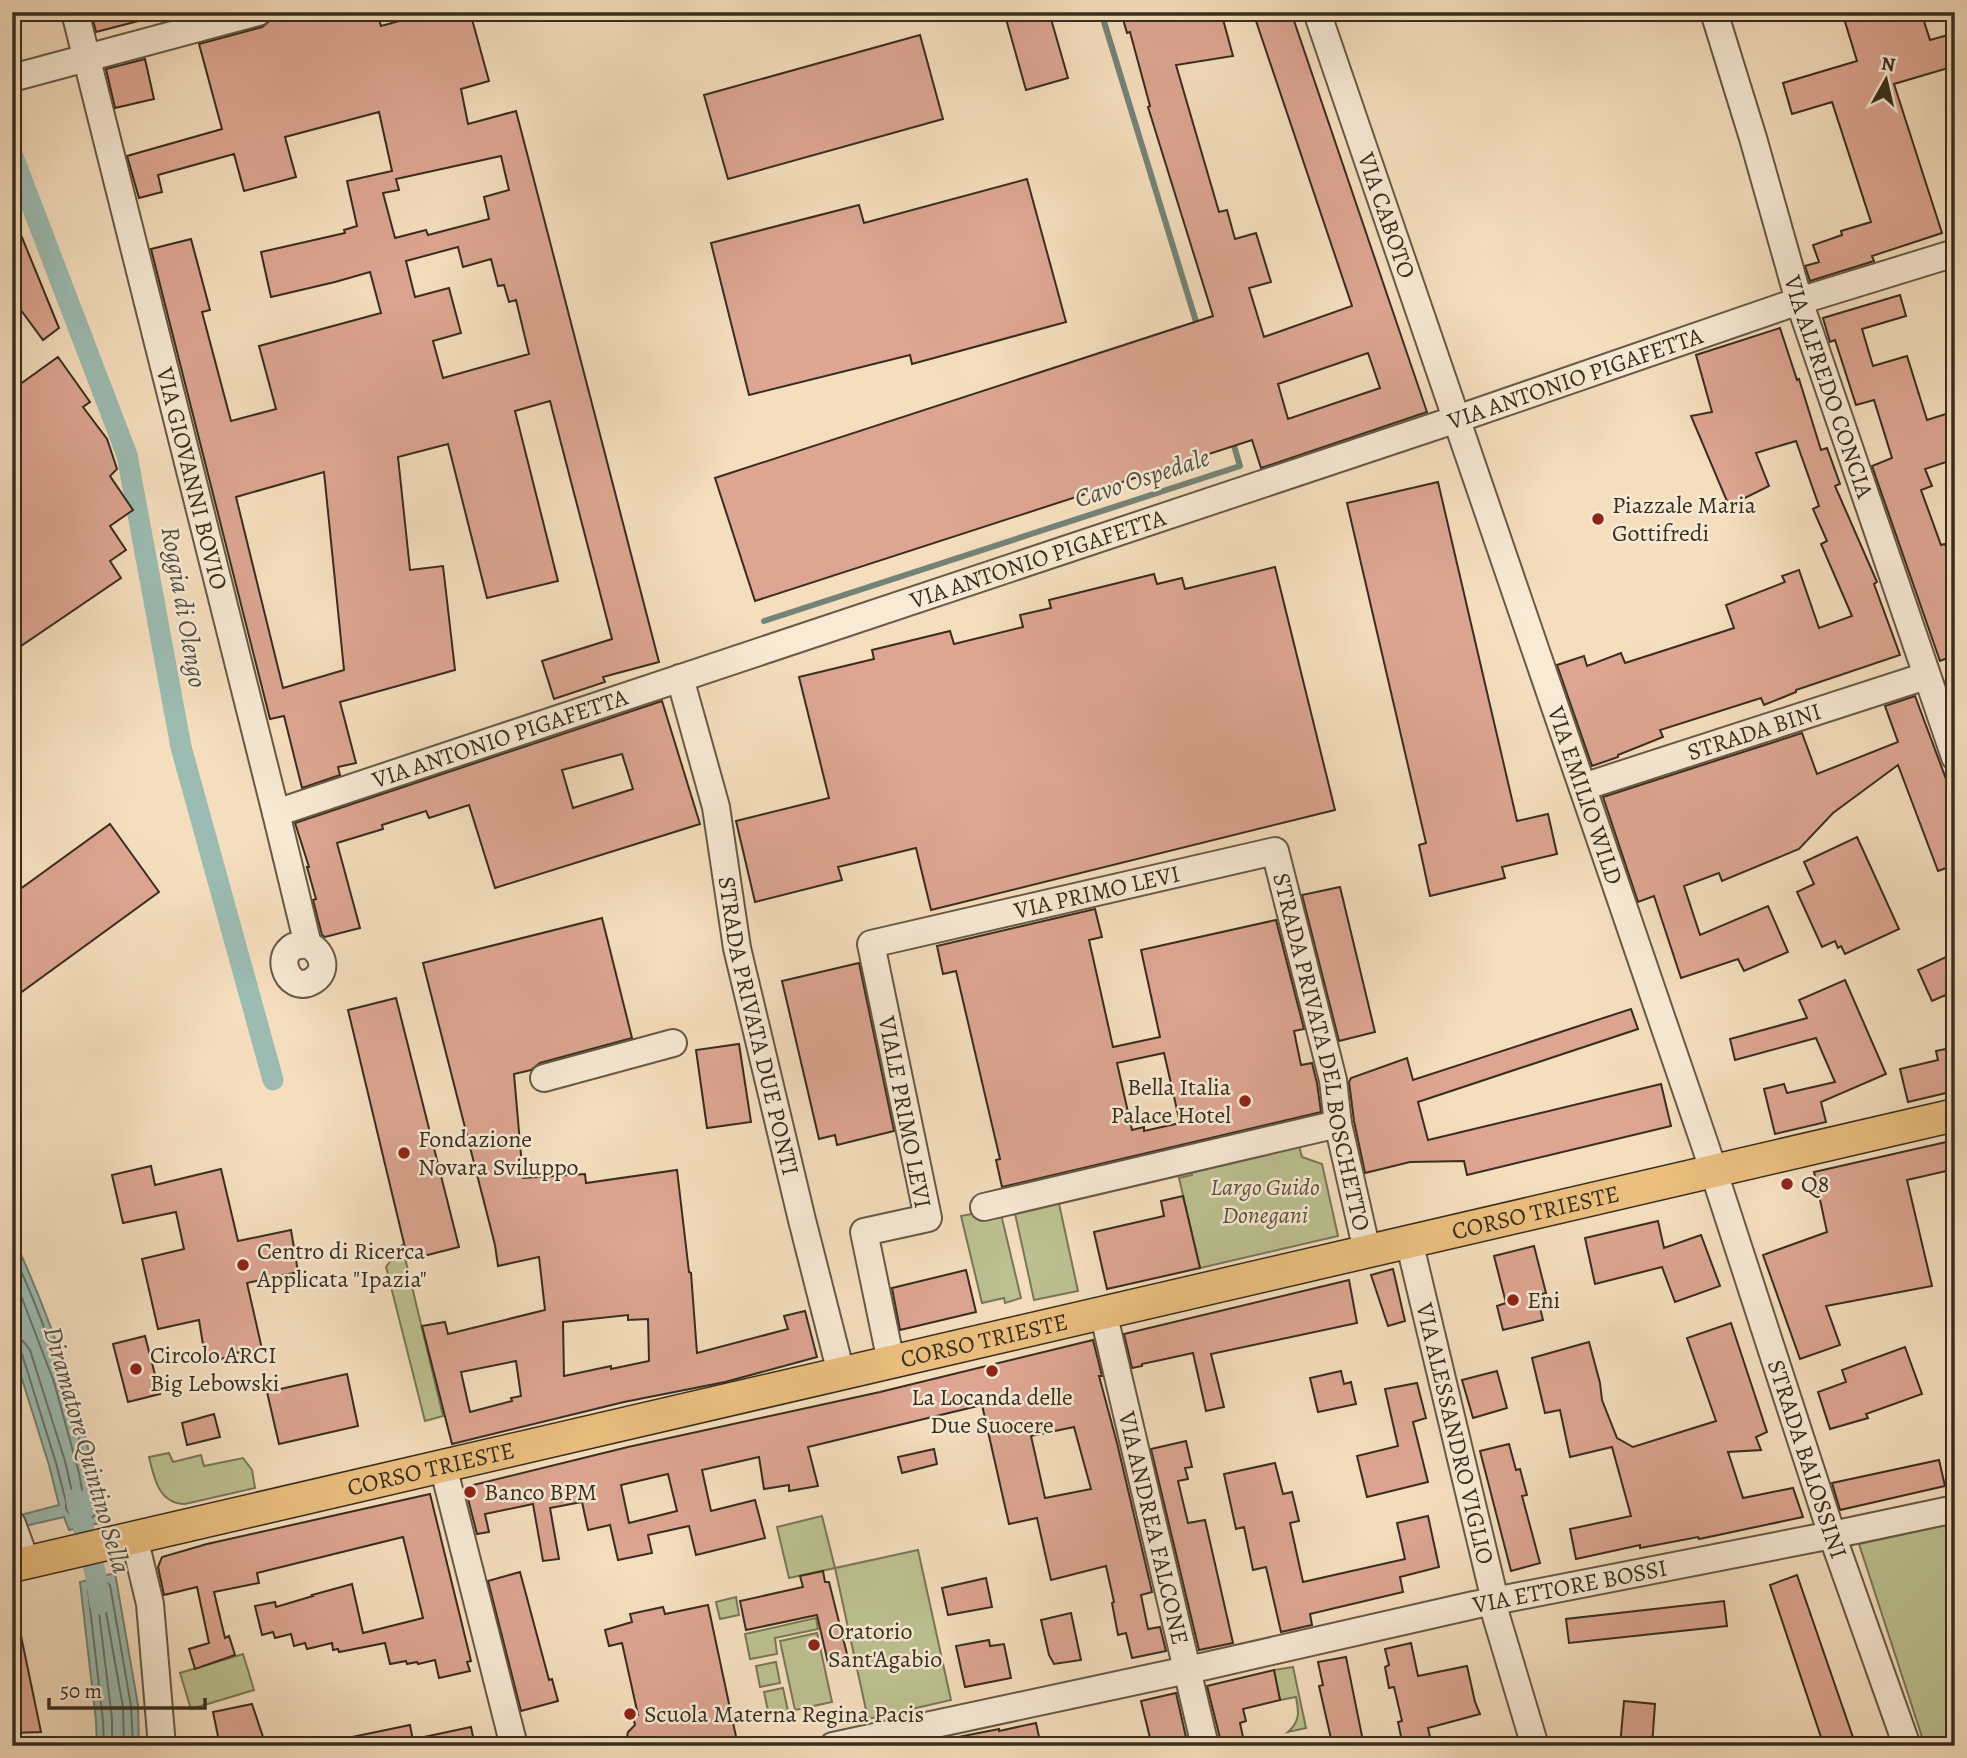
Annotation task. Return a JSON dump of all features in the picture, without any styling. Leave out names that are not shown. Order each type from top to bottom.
[{"type":"main road","name":"CORSO TRIESTE","points":[[19,1564],[1955,1115]]},
{"type":"street","name":"VIA GIOVANNI BOVIO","points":[[75,12],[308,945]]},
{"type":"street","points":[[12,78],[258,12]]},
{"type":"street","name":"VIA CABOTO","points":[[1317,12],[1457,419]]},
{"type":"street","name":"VIA ALFREDO CONCIA","points":[[1714,12],[1799,300],[1955,757]]},
{"type":"street","name":"VIA ANTONIO PIGAFETTA","points":[[276,813],[1457,419],[1799,300],[1955,253]]},
{"type":"street","name":"VIA EMILIO WILD","points":[[1457,419],[1713,1171]]},
{"type":"street","name":"STRADA BINI","points":[[1583,787],[1926,676]]},
{"type":"street","name":"STRADA PRIVATA DUE PONTI","points":[[680,678],[716,807],[737,948],[841,1373]]},
{"type":"street","name":"VIA PRIMO LEVI","points":[[919,933],[1275,851]]},
{"type":"street","name":"STRADA PRIVATA DEL BOSCHETTO","points":[[1275,851],[1333,1080],[1338,1124],[1367,1251]]},
{"type":"street","name":"VIALE PRIMO LEVI","points":[[891,1362],[864,1232],[928,1218],[871,944],[919,933]]},
{"type":"street","points":[[544,1078],[673,1043]]},
{"type":"street","points":[[984,1207],[1338,1124]]},
{"type":"street","name":"STRADA BALOSSINI","points":[[1713,1171],[1832,1535],[1907,1746]]},
{"type":"street","name":"VIA ALESSANDRO VIGLIO","points":[[1409,1241],[1496,1616],[1535,1746]]},
{"type":"street","name":"VIA ANDREA FALCONE","points":[[1103,1312],[1205,1746]]},
{"type":"street","points":[[443,1466],[514,1746]]},
{"type":"street","name":"VIA ETTORE BOSSI","points":[[833,1746],[1494,1601],[1955,1509]]},
{"type":"street","points":[[13,1527],[19,1564]]},
{"type":"street","points":[[134,1537],[150,1604],[162,1746]]},
{"type":"green space","name":"Largo Guido Donegani","points":[[1298,1142],[1302,1157],[1322,1164],[1338,1236],[1200,1268],[1179,1178],[1192,1175],[1188,1161]]},
{"type":"green space","points":[[1058,1199],[1078,1291],[1034,1300],[1014,1209]]},
{"type":"green space","points":[[1000,1210],[1021,1298],[1005,1303],[1004,1298],[982,1303],[961,1216]]},
{"type":"green space","points":[[402,1245],[443,1416],[425,1421],[386,1267]]},
{"type":"green space","points":[[169,1453],[173,1462],[201,1455],[204,1466],[243,1458],[252,1470],[255,1488],[185,1504],[176,1503],[169,1500],[159,1488],[149,1457]]},
{"type":"green space","points":[[822,1516],[835,1568],[789,1578],[777,1527]]},
{"type":"green space","points":[[1955,1523],[1955,1746],[1925,1746],[1859,1544]]},
{"type":"green space","points":[[918,1550],[951,1700],[868,1719],[835,1568]]},
{"type":"green space","points":[[736,1597],[739,1615],[720,1619],[716,1602]]},
{"type":"green space","points":[[816,1618],[818,1629],[775,1638],[777,1654],[750,1659],[745,1634]]},
{"type":"green space","points":[[817,1633],[832,1702],[795,1710],[780,1641]]},
{"type":"green space","points":[[243,1654],[254,1690],[191,1709],[180,1673]]},
{"type":"green space","points":[[776,1662],[780,1683],[760,1687],[756,1666]]},
{"type":"green space","points":[[1293,1667],[1306,1728],[1288,1732],[1298,1716],[1296,1697],[1280,1700],[1274,1670]]},
{"type":"green space","points":[[783,1688],[788,1711],[769,1716],[764,1692]]},
{"type":"water","points":[[12,1235],[42,1304],[67,1375],[88,1448],[104,1522],[69,1530],[64,1517],[25,1526],[21,1515],[59,1505],[12,1347]]},
{"type":"water","points":[[115,1573],[138,1705],[139,1746],[97,1746],[80,1582]]},
{"type":"building","points":[[91,12],[149,12],[150,18],[96,32]]},
{"type":"building","points":[[300,12],[377,12],[381,26],[432,12],[470,12],[489,81],[461,89],[468,124],[516,111],[659,662],[603,677],[605,682],[554,699],[542,661],[612,639],[550,401],[515,411],[558,581],[487,598],[448,444],[398,457],[410,570],[443,566],[455,670],[340,702],[356,763],[338,767],[340,775],[302,788],[284,716],[270,719],[151,249],[191,239],[210,310],[202,312],[231,421],[276,409],[259,346],[381,313],[370,272],[271,297],[261,252],[345,233],[344,230],[357,226],[347,181],[392,171],[379,112],[285,137],[296,177],[244,191],[234,154],[158,175],[162,192],[139,198],[127,156],[222,129],[199,44],[262,27],[271,20]],"holes":[[[501,156],[509,190],[484,197],[489,219],[428,235],[426,230],[395,238],[383,193],[399,190],[396,179]],[[458,247],[463,267],[491,259],[498,286],[504,285],[509,302],[516,300],[529,354],[443,378],[433,341],[461,333],[449,288],[415,297],[406,261]],[[324,472],[344,670],[283,688],[236,497]]]},
{"type":"building","points":[[1031,12],[1049,12],[1068,78],[1026,90],[1006,19]]},
{"type":"building","points":[[1121,12],[1221,12],[1233,56],[1176,65],[1219,212],[1227,210],[1235,239],[1256,233],[1271,282],[1249,288],[1264,337],[1352,306],[1253,12],[1291,12],[1427,412],[1261,468],[1252,440],[755,601],[715,478],[1213,316],[1148,107],[1150,106],[1130,32],[1127,33]],"holes":[[[1368,353],[1380,388],[1288,419],[1278,384]]]},
{"type":"building","points":[[1842,12],[1921,12],[1930,40],[1955,33],[1955,66],[1894,84],[1942,233],[1872,256],[1874,261],[1810,281],[1805,266],[1819,262],[1813,245],[1842,235],[1841,231],[1871,222],[1832,102],[1792,114],[1783,83],[1857,61]]},
{"type":"building","points":[[920,35],[943,119],[728,179],[704,95]]},
{"type":"building","points":[[145,59],[154,99],[115,108],[106,69]]},
{"type":"building","points":[[1027,179],[1066,322],[912,364],[910,355],[749,395],[711,243],[859,205],[864,223]]},
{"type":"building","points":[[12,213],[59,328],[43,340],[12,298]]},
{"type":"building","points":[[1900,295],[1906,316],[1862,329],[1873,366],[1907,356],[1927,420],[1955,411],[1955,459],[1925,469],[1932,486],[1921,490],[1941,545],[1945,544],[1955,573],[1955,655],[1940,661],[1872,466],[1892,458],[1874,400],[1856,405],[1835,340],[1830,342],[1823,318]]},
{"type":"building","points":[[1780,328],[1821,450],[1827,448],[1840,484],[1835,486],[1877,582],[1874,584],[1900,655],[1796,690],[1764,705],[1761,698],[1660,730],[1663,737],[1592,766],[1557,665],[1584,656],[1587,666],[1621,653],[1625,663],[1734,628],[1726,605],[1785,582],[1782,576],[1799,570],[1819,628],[1852,616],[1821,544],[1827,541],[1813,509],[1819,506],[1796,441],[1756,453],[1769,486],[1729,506],[1691,416],[1712,412],[1696,355]]},
{"type":"building","points":[[58,357],[90,402],[83,407],[107,439],[117,469],[110,476],[133,510],[110,526],[126,550],[110,561],[121,578],[12,652],[12,390]]},
{"type":"building","points":[[1438,482],[1517,821],[1548,814],[1557,854],[1502,867],[1505,878],[1430,896],[1419,845],[1426,843],[1347,503]]},
{"type":"building","points":[[1275,567],[1335,810],[931,910],[916,848],[838,867],[842,880],[755,902],[736,821],[829,798],[799,677],[874,659],[872,650],[950,631],[954,644],[1023,627],[1020,615],[1051,608],[1049,600],[1154,574],[1157,584],[1182,578],[1185,589]]},
{"type":"building","points":[[1915,696],[1955,803],[1955,865],[1938,871],[1898,765],[1833,813],[1799,849],[1722,881],[1719,873],[1684,886],[1700,935],[1768,906],[1788,952],[1744,971],[1738,959],[1681,978],[1654,896],[1638,902],[1603,797],[1802,733],[1817,774],[1898,742],[1885,706]]},
{"type":"building","points":[[662,701],[700,824],[495,888],[469,805],[429,818],[426,811],[382,825],[383,829],[337,843],[360,928],[325,937],[322,935],[313,900],[316,899],[309,867],[295,823]],"holes":[[[622,754],[633,789],[573,808],[562,770]]]},
{"type":"building","points":[[110,824],[159,892],[12,999],[12,895]]},
{"type":"building","points":[[1857,837],[1899,929],[1845,954],[1835,941],[1822,947],[1797,892],[1814,884],[1804,862]]},
{"type":"building","points":[[1340,887],[1375,1032],[1339,1041],[1302,895]]},
{"type":"building","points":[[1095,909],[1102,937],[1089,940],[1113,1047],[1160,1037],[1141,950],[1276,920],[1304,1029],[1294,1031],[1301,1065],[1312,1063],[1321,1112],[1002,1187],[996,1160],[1000,1159],[956,971],[943,974],[937,946]],"holes":[[[1164,1053],[1180,1123],[1144,1131],[1144,1127],[1132,1130],[1117,1063]]]},
{"type":"building","points":[[602,918],[632,1038],[540,1063],[531,1070],[514,1074],[523,1178],[585,1174],[586,1183],[677,1170],[691,1273],[697,1353],[788,1329],[784,1316],[805,1311],[817,1357],[725,1382],[624,1402],[452,1444],[422,1326],[445,1322],[448,1334],[545,1310],[539,1257],[498,1266],[495,1245],[423,963]],"holes":[[[628,1315],[628,1320],[648,1319],[649,1361],[564,1376],[563,1322]],[[516,1361],[521,1396],[470,1412],[461,1372]]]},
{"type":"building","points":[[1948,956],[1955,972],[1955,991],[1932,1001],[1918,970]]},
{"type":"building","points":[[859,963],[894,1131],[837,1145],[835,1135],[819,1139],[782,981]]},
{"type":"building","points":[[1845,980],[1886,1074],[1821,1102],[1826,1122],[1775,1134],[1764,1089],[1784,1084],[1787,1093],[1835,1082],[1816,1038],[1735,1060],[1730,1039],[1807,1018],[1799,1000]]},
{"type":"building","points":[[396,998],[459,1247],[408,1260],[348,1010]]},
{"type":"building","points":[[1631,1009],[1638,1029],[1418,1102],[1428,1140],[1661,1084],[1671,1126],[1467,1175],[1464,1161],[1410,1162],[1365,1173],[1354,1121],[1349,1082],[1351,1078],[1407,1058],[1413,1080]]},
{"type":"building","points":[[739,1044],[751,1122],[707,1128],[696,1050]]},
{"type":"building","points":[[1955,1047],[1955,1097],[1947,1098],[1946,1093],[1908,1102],[1900,1069],[1938,1060],[1936,1051]]},
{"type":"building","points":[[1955,1140],[1955,1169],[1907,1180],[1932,1286],[1826,1306],[1840,1345],[1800,1359],[1763,1255],[1827,1232],[1814,1172]]},
{"type":"building","name":"Centro di Ricerca Applicata \"Ipazia\"","points":[[151,1166],[155,1185],[221,1169],[238,1241],[291,1230],[298,1272],[247,1283],[262,1349],[228,1354],[228,1357],[206,1363],[199,1320],[158,1329],[142,1259],[184,1249],[176,1212],[123,1223],[112,1175]]},
{"type":"building","points":[[1183,1196],[1200,1268],[1107,1289],[1094,1232],[1164,1216],[1161,1201]]},
{"type":"building","points":[[1658,1221],[1664,1248],[1701,1235],[1720,1286],[1675,1302],[1662,1267],[1595,1284],[1585,1238]]},
{"type":"building","points":[[1534,1246],[1546,1293],[1537,1295],[1543,1320],[1503,1330],[1497,1306],[1506,1303],[1494,1256]]},
{"type":"building","points":[[1393,1269],[1405,1321],[1388,1326],[1371,1275]]},
{"type":"building","points":[[966,1270],[976,1312],[900,1330],[892,1288]]},
{"type":"building","points":[[1349,1280],[1357,1323],[1211,1354],[1224,1407],[1206,1411],[1193,1353],[1132,1368],[1124,1334]]},
{"type":"building","points":[[1731,1323],[1767,1432],[1756,1437],[1761,1450],[1728,1452],[1743,1498],[1793,1488],[1803,1517],[1699,1539],[1698,1537],[1640,1548],[1640,1545],[1576,1559],[1570,1529],[1631,1516],[1612,1447],[1570,1457],[1560,1410],[1545,1413],[1532,1358],[1589,1342],[1602,1400],[1617,1438],[1633,1447],[1716,1421],[1687,1338]]},
{"type":"building","name":"Circolo ARCI Big Lebowski","points":[[145,1336],[160,1394],[128,1402],[113,1344]]},
{"type":"building","points":[[1093,1340],[1102,1376],[1099,1376],[1152,1592],[1141,1595],[1148,1629],[1160,1627],[1166,1651],[1132,1658],[1126,1633],[1118,1635],[1106,1566],[1051,1580],[1037,1518],[1009,1524],[982,1405],[808,1447],[818,1486],[789,1491],[789,1485],[764,1489],[759,1457],[702,1470],[711,1511],[755,1500],[765,1538],[696,1555],[689,1526],[648,1535],[652,1553],[618,1560],[610,1525],[588,1530],[582,1502],[550,1508],[559,1559],[543,1561],[533,1504],[485,1514],[489,1532],[477,1534],[465,1487],[628,1447],[880,1392]],"holes":[[[1074,1427],[1091,1489],[1045,1498],[1031,1436]],[[668,1474],[677,1511],[629,1523],[621,1485]]]},
{"type":"building","points":[[1905,1347],[1922,1394],[1866,1414],[1868,1418],[1830,1429],[1818,1392],[1846,1382],[1842,1370]]},
{"type":"building","points":[[1341,1371],[1344,1384],[1351,1382],[1356,1404],[1318,1412],[1310,1378]]},
{"type":"building","points":[[1497,1371],[1507,1408],[1473,1418],[1462,1380]]},
{"type":"building","points":[[347,1374],[358,1426],[279,1444],[267,1392]]},
{"type":"building","points":[[1417,1383],[1426,1418],[1413,1422],[1428,1482],[1367,1497],[1357,1456],[1398,1446],[1385,1389]]},
{"type":"building","points":[[214,1414],[220,1437],[187,1445],[182,1423]]},
{"type":"building","points":[[1186,1441],[1192,1467],[1185,1468],[1188,1479],[1178,1481],[1188,1523],[1205,1520],[1233,1643],[1199,1650],[1151,1449]]},
{"type":"building","points":[[1509,1444],[1527,1495],[1522,1496],[1540,1563],[1511,1571],[1480,1451]]},
{"type":"building","points":[[934,1449],[937,1464],[902,1473],[898,1457]]},
{"type":"building","points":[[1939,1460],[1945,1486],[1840,1510],[1832,1483]]},
{"type":"building","points":[[1275,1463],[1283,1494],[1292,1492],[1299,1521],[1290,1523],[1303,1582],[1405,1559],[1397,1523],[1428,1516],[1439,1567],[1400,1577],[1403,1592],[1310,1614],[1312,1625],[1281,1632],[1266,1567],[1253,1570],[1244,1527],[1236,1529],[1224,1474]]},
{"type":"building","points":[[430,1494],[471,1661],[467,1662],[470,1671],[439,1678],[435,1660],[418,1664],[407,1664],[406,1661],[390,1664],[385,1643],[339,1652],[338,1649],[333,1650],[332,1643],[307,1649],[305,1643],[294,1646],[291,1634],[275,1638],[273,1632],[262,1635],[255,1606],[275,1602],[276,1607],[352,1584],[363,1633],[423,1618],[403,1537],[257,1573],[259,1583],[214,1592],[225,1638],[229,1636],[235,1655],[195,1669],[189,1649],[209,1643],[197,1587],[164,1595],[158,1567],[162,1557],[207,1544]]},
{"type":"building","points":[[823,1571],[825,1582],[829,1582],[849,1662],[829,1667],[817,1615],[746,1630],[740,1601],[803,1587],[800,1576]]},
{"type":"building","points":[[520,1572],[549,1680],[552,1679],[558,1701],[521,1711],[488,1581]]},
{"type":"building","points":[[1797,1575],[1856,1746],[1824,1746],[1770,1585]]},
{"type":"building","points":[[986,1578],[992,1607],[948,1615],[942,1588]]},
{"type":"building","points":[[1724,1601],[1727,1626],[1569,1643],[1566,1619]]},
{"type":"building","points":[[708,1605],[738,1746],[625,1746],[628,1732],[635,1725],[633,1716],[638,1715],[622,1643],[609,1646],[605,1630],[632,1622],[630,1614],[663,1607],[665,1614]]},
{"type":"building","points":[[1071,1613],[1081,1660],[1054,1664],[1049,1655],[1041,1620]]},
{"type":"building","points":[[12,1631],[20,1631],[41,1732],[12,1733]]},
{"type":"building","points":[[989,1640],[990,1646],[1004,1644],[1011,1678],[965,1687],[956,1646]]},
{"type":"building","points":[[1411,1643],[1418,1676],[1467,1666],[1480,1714],[1428,1728],[1432,1746],[1403,1746],[1398,1722],[1402,1721],[1394,1687],[1389,1688],[1385,1667],[1389,1665],[1385,1649]]},
{"type":"building","points":[[1346,1657],[1364,1746],[1336,1746],[1332,1743],[1319,1686],[1323,1685],[1318,1662]]},
{"type":"building","points":[[1274,1670],[1280,1700],[1243,1709],[1246,1721],[1240,1723],[1243,1737],[1221,1742],[1207,1686]]},
{"type":"building","points":[[1176,1693],[1188,1746],[1152,1746],[1141,1701]]},
{"type":"building","points":[[1624,1701],[1655,1704],[1652,1746],[1620,1746]]},
{"type":"building","points":[[252,1704],[266,1746],[220,1746],[213,1712]]},
{"type":"building","points":[[1036,1723],[1041,1746],[954,1746],[953,1738]]},
{"type":"building","points":[[410,1725],[414,1746],[348,1746],[347,1738]]},
{"type":"building","points":[[471,1727],[475,1746],[420,1746],[419,1738]]},
{"type":"waterway","name":"Cavo Ospedale","points":[[1101,12],[1198,328]]},
{"type":"waterway","name":"Roggia di Olengo","points":[[12,154],[127,455],[181,747],[273,1080]]},
{"type":"waterway","name":"Cavo Ospedale","points":[[764,621],[1240,466],[1232,439]]},
{"type":"waterway","name":"Diramatore Quintino Sella","points":[[76,1499],[96,1576],[100,1604]]},
{"type":"place","name":"Piazzale Maria Gottifredi","points":[[1598,519]]},
{"type":"place","name":"Bella Italia Palace Hotel","points":[[1245,1101]]},
{"type":"place","name":"Fondazione Novara Sviluppo","points":[[404,1153]]},
{"type":"place","name":"Q8","points":[[1787,1184]]},
{"type":"place","name":"Centro di Ricerca Applicata \"Ipazia\"","points":[[243,1265]]},
{"type":"place","name":"Eni","points":[[1513,1300]]},
{"type":"place","name":"Circolo ARCI Big Lebowski","points":[[136,1369]]},
{"type":"place","name":"La Locanda delle Due Suocere","points":[[992,1371]]},
{"type":"place","name":"Banco BPM","points":[[470,1492]]},
{"type":"place","name":"Oratorio Sant'Agabio","points":[[814,1645]]},
{"type":"place","name":"Scuola Materna Regina Pacis","points":[[630,1714]]}]
